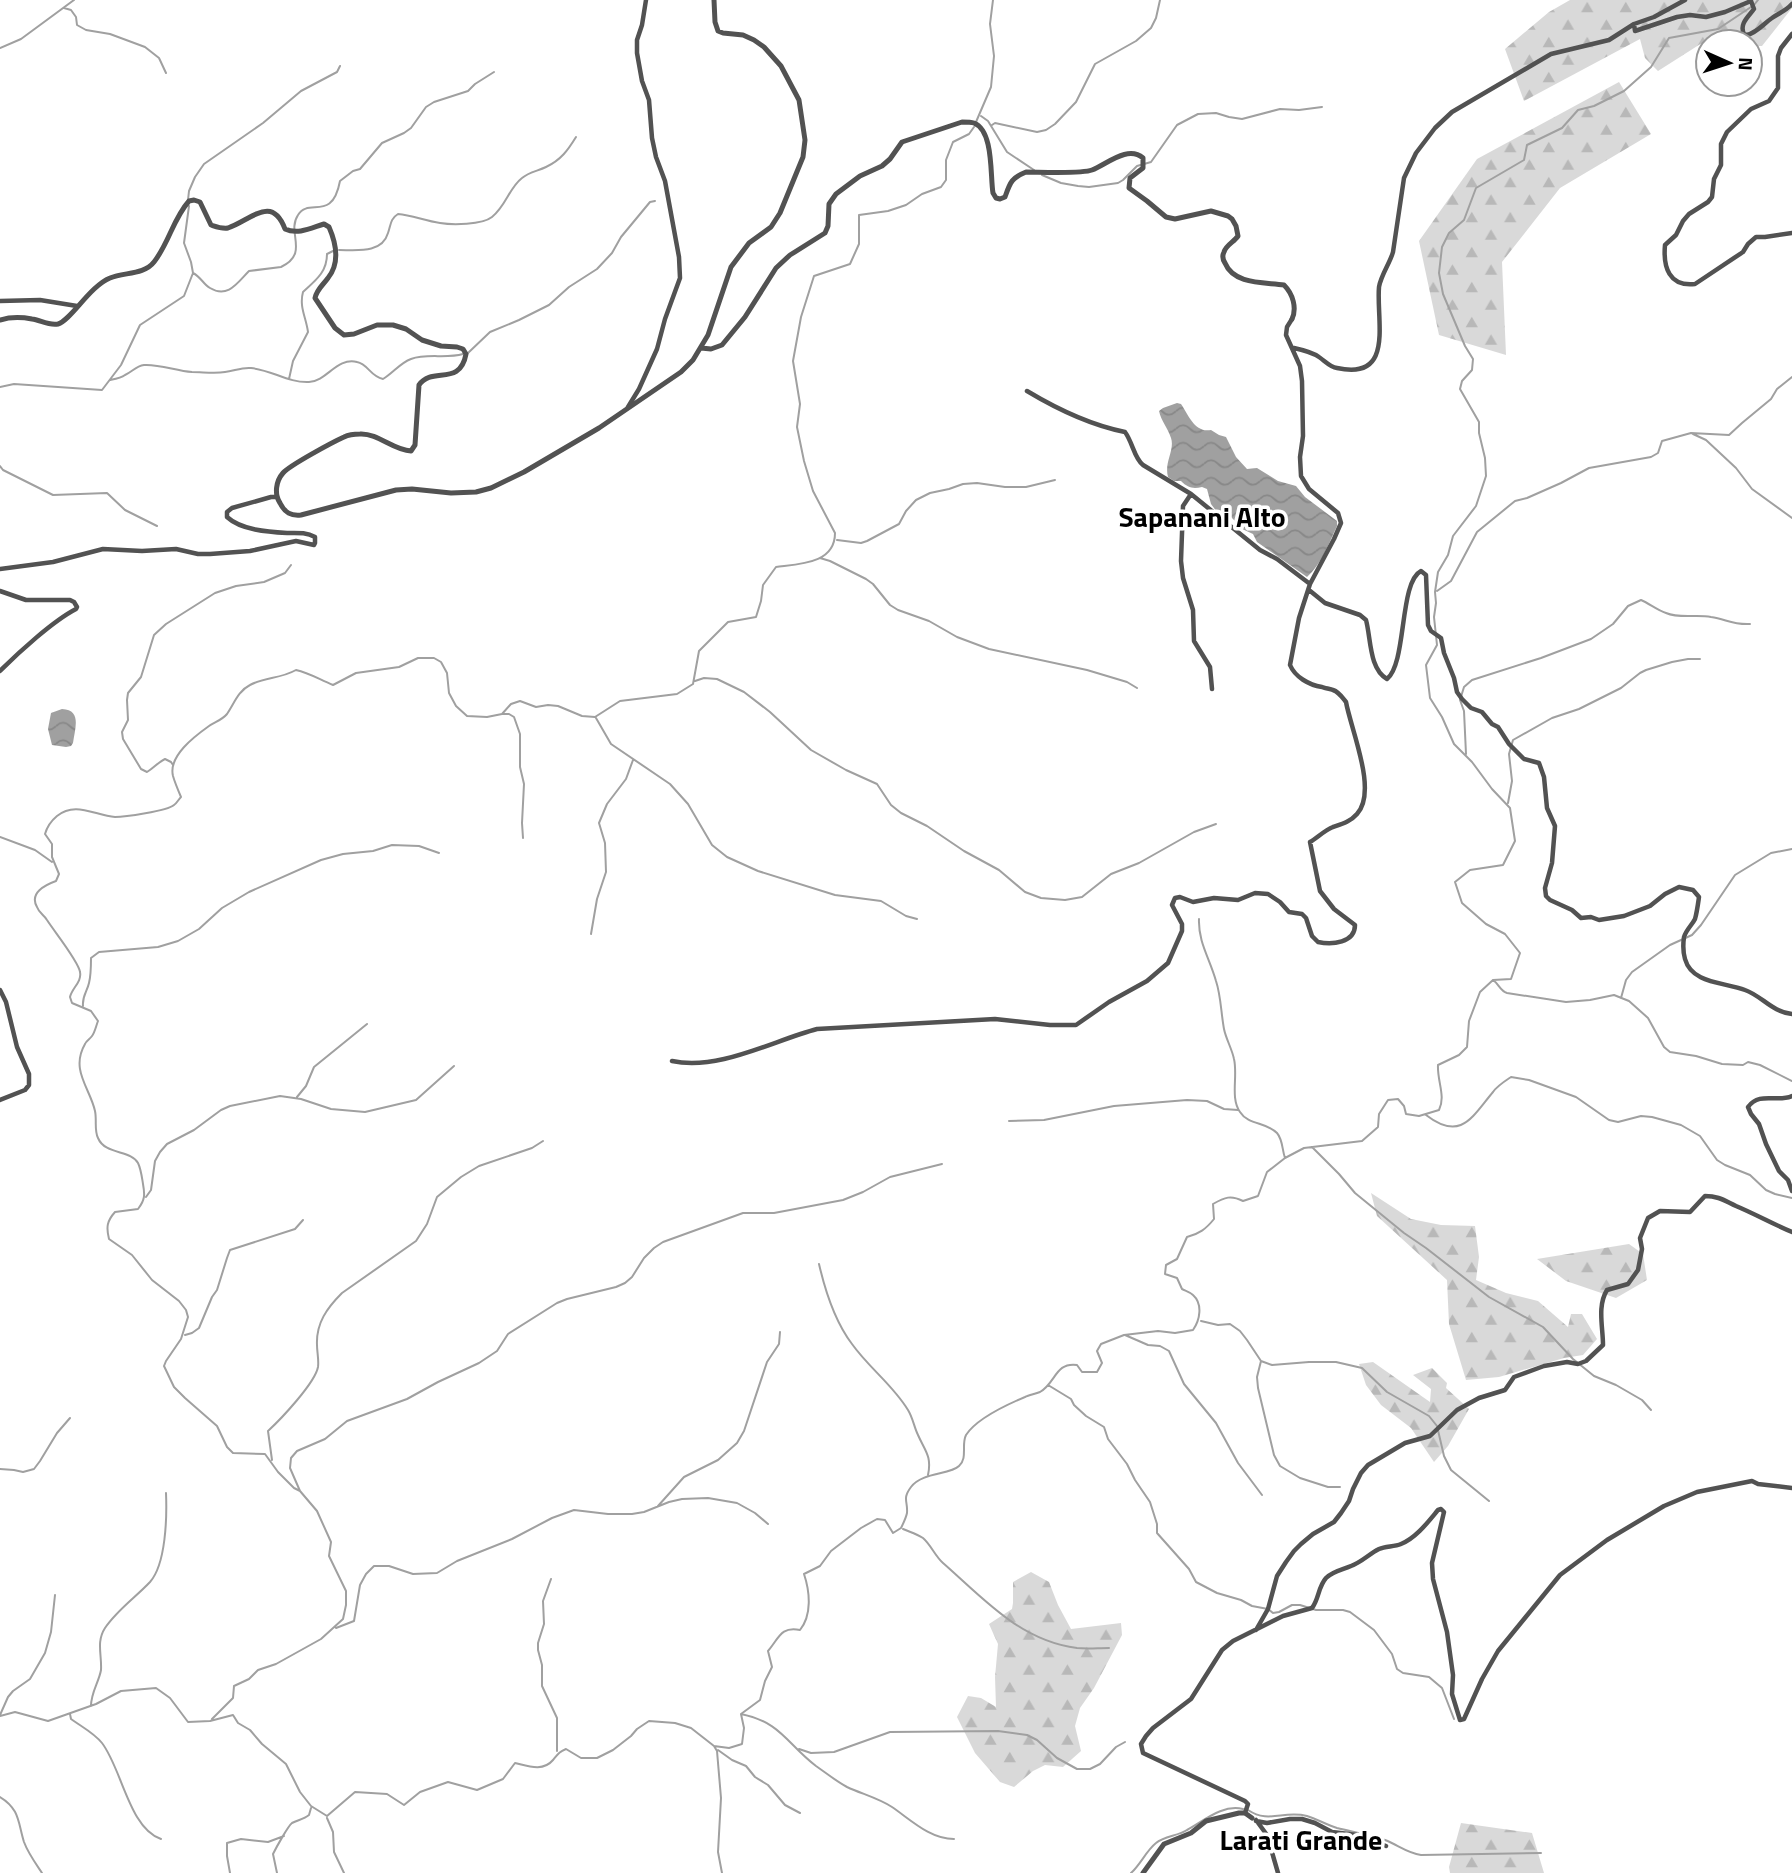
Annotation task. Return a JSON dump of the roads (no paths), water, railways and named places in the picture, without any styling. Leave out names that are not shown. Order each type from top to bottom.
[{"type":"street","points":[[628,407],[657,349],[680,278],[679,257],[665,181],[656,157],[649,100],[637,53],[637,40],[646,0]]},
{"type":"street","points":[[0,320],[10,317],[58,324],[91,291],[109,278],[143,270],[153,263],[175,220],[188,202],[194,200],[200,202],[211,225],[220,228],[228,228],[266,211],[280,216],[285,229],[291,232],[324,224],[329,227],[334,238],[333,270],[317,291],[315,298],[340,333],[347,335],[377,325],[393,325],[422,340],[463,349],[466,354],[459,369],[449,375],[430,376],[419,385],[415,445],[411,451],[362,433],[346,436],[285,471],[276,487],[277,497],[286,512],[293,516],[314,512],[396,490],[451,493],[484,490],[524,472],[598,428],[681,372],[693,360],[708,335],[730,267],[749,243],[771,227],[780,213],[803,157],[805,140],[799,100],[790,79],[764,47],[743,36],[718,31],[715,22],[715,0]]},
{"type":"street","points":[[1293,348],[1311,352],[1334,368],[1355,369],[1371,365],[1376,357],[1379,341],[1379,284],[1393,252],[1404,178],[1416,153],[1435,128],[1452,112],[1551,54],[1609,40],[1634,24],[1654,17],[1685,0]]},
{"type":"street","points":[[1634,24],[1635,31],[1677,17],[1706,17],[1751,1],[1754,9],[1743,23],[1742,30],[1747,35],[1759,30],[1792,4]]},
{"type":"street","points":[[1792,34],[1778,56],[1778,88],[1769,101],[1751,109],[1727,132],[1721,144],[1721,165],[1714,179],[1713,197],[1689,214],[1676,235],[1665,245],[1665,266],[1669,274],[1680,283],[1695,284],[1743,253],[1756,237],[1792,233]]},
{"type":"street","points":[[672,1061],[717,1060],[817,1029],[995,1019],[1076,1025],[1109,1002],[1147,981],[1168,963],[1182,931],[1182,924],[1172,905],[1175,898],[1180,897],[1194,902],[1214,898],[1238,900],[1255,892],[1268,894],[1289,912],[1306,918],[1312,936],[1318,942],[1335,943],[1345,940],[1356,930],[1355,925],[1334,909],[1320,891],[1310,842],[1357,815],[1363,806],[1365,793],[1346,702],[1332,689],[1318,687],[1299,677],[1292,672],[1290,664],[1298,618],[1309,587],[1341,523],[1338,513],[1309,489],[1299,470],[1303,436],[1303,381],[1300,366],[1286,335],[1294,308],[1290,291],[1284,285],[1244,279],[1232,274],[1223,259],[1224,252],[1238,236],[1233,219],[1211,211],[1175,219],[1166,218],[1129,188],[1130,178],[1143,168],[1143,159],[1139,155],[1127,154],[1090,171],[1026,172],[1016,176],[1005,197],[1000,199],[993,193],[990,156],[980,127],[962,122],[902,142],[882,166],[860,176],[836,194],[829,204],[825,233],[790,255],[776,268],[745,317],[722,345],[716,348],[701,348]]},
{"type":"street","points":[[0,301],[40,300],[77,306]]},
{"type":"street","points":[[1027,391],[1086,421],[1125,432],[1134,446],[1137,460],[1191,494],[1260,550],[1277,559],[1325,603],[1360,615],[1366,620],[1368,641],[1379,674],[1387,680],[1397,665],[1402,622],[1413,580],[1416,573],[1424,572],[1428,625],[1431,631],[1441,638],[1457,692],[1471,708],[1482,712],[1498,727],[1509,744],[1524,759],[1539,763],[1544,777],[1547,808],[1555,826],[1546,896],[1581,918],[1599,920],[1624,916],[1650,906],[1679,887],[1693,890],[1699,897],[1695,919],[1684,936],[1683,951],[1692,972],[1709,980],[1754,993],[1770,1007],[1792,1014]]},
{"type":"street","points":[[1191,494],[1183,506],[1181,561],[1183,578],[1193,610],[1194,641],[1210,667],[1212,689]]},
{"type":"street","points":[[0,569],[53,562],[103,549],[170,549],[210,554],[250,551],[289,542],[309,545],[315,543],[315,537],[306,533],[262,530],[231,521],[227,517],[227,512],[232,508],[277,497]]},
{"type":"street","points":[[0,592],[26,600],[70,600],[77,607],[0,671]]},
{"type":"street","points":[[0,990],[30,1081],[25,1090],[0,1100]]},
{"type":"street","points":[[1792,1096],[1786,1099],[1765,1097],[1752,1101],[1748,1107],[1759,1124],[1779,1171],[1788,1180],[1792,1191]]},
{"type":"street","points":[[1256,1630],[1268,1609],[1277,1576],[1286,1562],[1301,1544],[1334,1522],[1341,1514],[1361,1473],[1368,1465],[1405,1443],[1430,1436],[1446,1418],[1467,1404],[1505,1390],[1514,1377],[1544,1366],[1567,1362],[1578,1364],[1586,1361],[1603,1345],[1603,1296],[1607,1290],[1628,1284],[1638,1270],[1642,1249],[1640,1238],[1647,1218],[1660,1211],[1690,1212],[1706,1196],[1715,1196],[1792,1232]]},
{"type":"street","points":[[1245,1813],[1248,1804],[1245,1801],[1143,1753],[1141,1744],[1153,1728],[1191,1699],[1222,1650],[1233,1641],[1283,1616],[1310,1609],[1327,1577],[1367,1558],[1380,1548],[1401,1544],[1418,1532],[1441,1509],[1444,1512],[1432,1563],[1433,1579],[1447,1632],[1453,1675],[1452,1694],[1460,1720],[1464,1718],[1498,1651],[1539,1599],[1560,1575],[1607,1540],[1664,1506],[1697,1492],[1752,1481],[1792,1488]]},
{"type":"street","points":[[1143,1873],[1164,1844],[1191,1833],[1206,1821],[1239,1813],[1245,1813],[1267,1824],[1302,1819],[1332,1832],[1357,1835],[1386,1846]]},
{"type":"street","points":[[1254,1819],[1267,1835],[1278,1873]]},
{"type":"water","points":[[1177,403],[1181,404],[1201,429],[1226,437],[1236,457],[1247,469],[1257,468],[1278,481],[1296,486],[1305,497],[1337,521],[1324,553],[1307,577],[1257,542],[1253,534],[1240,528],[1227,513],[1217,512],[1211,504],[1207,489],[1191,487],[1168,477],[1167,466],[1172,443],[1159,411]]},
{"type":"water","points":[[62,709],[72,713],[76,721],[73,743],[66,747],[52,745],[48,729],[51,713]]},
{"type":"waterway","points":[[0,48],[21,39],[74,0]]},
{"type":"waterway","points":[[976,122],[991,87],[994,56],[990,24],[993,0]]},
{"type":"waterway","points":[[992,125],[995,123],[1037,132],[1055,124],[1076,102],[1095,64],[1136,41],[1151,28],[1160,0]]},
{"type":"waterway","points":[[0,1716],[15,1712],[48,1721],[96,1704],[121,1691],[156,1688],[170,1698],[188,1722],[210,1721],[233,1715],[238,1723],[250,1730],[286,1764],[300,1792],[311,1806],[327,1816],[355,1792],[387,1794],[404,1805],[420,1792],[448,1782],[477,1790],[503,1779],[515,1763],[545,1766],[566,1749],[581,1758],[597,1758],[613,1750],[649,1721],[675,1723],[691,1728],[714,1746],[729,1748],[742,1744],[744,1728],[741,1714],[760,1700],[772,1667],[768,1651],[784,1631],[800,1630],[807,1617],[809,1596],[804,1574],[820,1566],[831,1551],[877,1519],[885,1520],[893,1533],[901,1528],[907,1513],[907,1494],[916,1482],[959,1466],[963,1459],[966,1435],[971,1429],[1001,1408],[1040,1392],[1064,1367],[1077,1365],[1082,1372],[1097,1372],[1102,1363],[1097,1351],[1101,1344],[1124,1335],[1193,1330],[1199,1317],[1198,1303],[1192,1294],[1182,1289],[1177,1278],[1165,1274],[1166,1265],[1177,1259],[1187,1237],[1202,1231],[1214,1219],[1213,1204],[1228,1198],[1243,1201],[1258,1196],[1267,1172],[1304,1148],[1362,1141],[1378,1127],[1379,1114],[1388,1100],[1398,1099],[1406,1114],[1419,1116],[1439,1110],[1442,1099],[1438,1065],[1459,1055],[1467,1047],[1469,1021],[1480,992],[1493,980],[1511,979],[1520,953],[1505,934],[1486,924],[1462,903],[1455,882],[1470,870],[1503,865],[1515,841],[1510,808],[1454,744],[1430,698],[1426,665],[1437,645],[1434,617],[1438,572],[1448,555],[1453,536],[1476,506],[1486,476],[1479,422],[1460,389],[1462,381],[1472,370],[1473,359],[1443,294],[1439,273],[1442,247],[1449,233],[1464,220],[1476,188],[1524,160],[1527,145],[1562,128],[1578,110],[1594,106],[1624,91],[1651,67],[1669,38],[1718,29],[1758,0]]},
{"type":"waterway","points":[[64,8],[71,10],[77,25],[86,30],[110,34],[145,47],[159,58],[166,73]]},
{"type":"waterway","points":[[188,200],[195,177],[204,164],[263,123],[301,91],[337,72],[340,66]]},
{"type":"waterway","points":[[193,273],[210,288],[222,292],[232,288],[249,271],[281,267],[290,261],[296,249],[295,222],[303,210],[332,202],[340,181],[360,169],[382,143],[411,128],[426,107],[468,91],[494,72]]},
{"type":"waterway","points":[[1042,175],[1078,186],[1118,183],[1137,166],[1151,162],[1177,125],[1198,114],[1216,113],[1242,119],[1280,109],[1322,107]]},
{"type":"waterway","points":[[981,116],[988,121],[1007,152],[1034,170]]},
{"type":"waterway","points":[[212,1719],[233,1698],[234,1686],[249,1679],[258,1670],[276,1664],[321,1639],[343,1619],[346,1591],[329,1556],[331,1542],[317,1511],[300,1491],[278,1472],[265,1454],[233,1453],[227,1447],[217,1426],[174,1387],[164,1366],[181,1339],[188,1317],[186,1310],[179,1301],[152,1280],[132,1255],[109,1239],[108,1224],[112,1215],[115,1212],[138,1209],[143,1200],[144,1188],[140,1168],[135,1159],[106,1147],[97,1135],[95,1111],[82,1079],[80,1062],[81,1053],[98,1021],[91,1011],[72,1003],[70,997],[80,976],[79,967],[35,902],[39,890],[56,881],[59,874],[52,857],[52,844],[45,834],[47,829],[57,816],[71,810],[85,810],[115,817],[136,815],[174,805],[181,797],[173,769],[184,747],[203,730],[225,716],[246,688],[256,682],[296,670],[333,685],[356,673],[399,667],[418,658],[434,658],[441,662],[447,673],[449,693],[456,706],[467,716],[487,717],[502,714],[511,704],[520,701],[536,707],[558,706],[582,716],[595,717],[620,701],[677,694],[693,684],[699,651],[728,622],[756,617],[763,585],[776,567],[822,557],[833,543],[835,533],[813,491],[797,427],[800,404],[793,361],[801,317],[814,276],[850,264],[859,244],[859,215],[888,211],[906,205],[922,194],[941,187],[946,180],[946,160],[953,142],[969,134],[974,127]]},
{"type":"waterway","points":[[339,250],[360,250],[380,245],[385,240],[392,220],[398,214],[445,224],[487,220],[501,208],[518,182],[528,174],[556,161],[576,137]]},
{"type":"waterway","points":[[468,353],[490,332],[549,305],[569,287],[597,269],[650,202],[655,201]]},
{"type":"waterway","points":[[0,387],[14,384],[102,390],[121,365],[140,325],[184,296],[193,273],[184,243],[189,206]]},
{"type":"waterway","points":[[289,379],[293,361],[308,332],[302,307],[303,292],[320,275],[327,254],[333,251]]},
{"type":"waterway","points":[[110,380],[122,377],[141,366],[150,365],[213,373],[251,368],[294,381],[309,382],[350,361],[361,363],[383,379],[411,359],[463,354]]},
{"type":"waterway","points":[[1437,591],[1451,581],[1477,532],[1515,501],[1561,483],[1589,468],[1651,457],[1658,453],[1662,441],[1691,433],[1729,435],[1792,377]]},
{"type":"waterway","points":[[1693,434],[1706,440],[1736,468],[1752,489],[1792,518]]},
{"type":"waterway","points":[[0,466],[53,495],[107,493],[125,510],[157,526]]},
{"type":"waterway","points":[[837,540],[861,543],[867,541],[899,524],[916,500],[930,493],[963,484],[1026,487],[1055,480]]},
{"type":"waterway","points":[[820,558],[866,579],[898,610],[929,621],[957,637],[989,649],[1087,670],[1127,682],[1137,688]]},
{"type":"waterway","points":[[173,765],[165,759],[147,772],[141,769],[123,739],[122,732],[128,720],[128,693],[141,677],[154,635],[166,624],[215,593],[236,586],[264,582],[285,573],[291,565]]},
{"type":"waterway","points":[[1466,754],[1464,711],[1460,700],[1464,687],[1472,680],[1591,639],[1613,624],[1628,606],[1641,600],[1671,615],[1705,616],[1738,624],[1750,624]]},
{"type":"waterway","points":[[1508,803],[1512,781],[1509,754],[1513,740],[1552,718],[1579,709],[1621,688],[1646,670],[1672,662],[1700,659]]},
{"type":"waterway","points":[[695,681],[704,678],[717,679],[744,692],[811,750],[877,784],[891,805],[901,813],[999,870],[1025,892],[1041,898],[1065,900],[1082,897],[1111,874],[1139,863],[1194,832],[1216,824]]},
{"type":"waterway","points":[[503,714],[514,717],[520,734],[520,767],[524,784],[523,838]]},
{"type":"waterway","points":[[596,718],[611,744],[670,784],[688,804],[712,845],[727,857],[758,871],[835,895],[881,901],[906,916],[917,919]]},
{"type":"waterway","points":[[591,934],[597,899],[606,872],[605,843],[599,823],[607,804],[626,779],[633,760]]},
{"type":"waterway","points":[[0,837],[35,850],[52,862]]},
{"type":"waterway","points":[[83,1006],[90,980],[91,958],[99,952],[158,947],[178,941],[199,929],[222,908],[249,892],[321,860],[392,845],[419,846],[439,853]]},
{"type":"waterway","points":[[1621,998],[1626,980],[1632,972],[1670,945],[1692,935],[1735,875],[1771,853],[1792,849]]},
{"type":"waterway","points":[[1199,919],[1200,935],[1218,987],[1224,1029],[1234,1059],[1237,1106],[1243,1116],[1277,1133],[1285,1158]]},
{"type":"waterway","points":[[1493,980],[1507,993],[1566,1002],[1614,995],[1629,1001],[1648,1018],[1664,1047],[1670,1052],[1722,1064],[1743,1065],[1748,1062],[1792,1081]]},
{"type":"waterway","points":[[297,1097],[306,1086],[314,1067],[367,1024]]},
{"type":"waterway","points":[[146,1197],[151,1190],[155,1161],[167,1144],[230,1106],[280,1096],[301,1099],[331,1109],[365,1112],[416,1100],[454,1066]]},
{"type":"waterway","points":[[1426,1115],[1438,1123],[1457,1126],[1472,1117],[1497,1088],[1511,1077],[1529,1080],[1576,1097],[1609,1120],[1618,1122],[1641,1116],[1681,1125],[1700,1136],[1717,1160],[1750,1175],[1766,1190],[1792,1198]]},
{"type":"waterway","points":[[1009,1121],[1044,1120],[1114,1106],[1187,1100],[1207,1101],[1224,1109],[1238,1110]]},
{"type":"waterway","points":[[272,1460],[268,1431],[297,1400],[316,1374],[318,1330],[332,1304],[342,1293],[416,1241],[427,1224],[437,1197],[461,1177],[479,1166],[532,1148],[543,1141]]},
{"type":"waterway","points":[[1312,1147],[1355,1193],[1404,1233],[1489,1297],[1543,1327],[1573,1359],[1594,1376],[1642,1400],[1651,1410]]},
{"type":"waterway","points":[[300,1491],[290,1468],[291,1458],[297,1451],[325,1439],[347,1421],[407,1399],[479,1363],[497,1351],[508,1334],[557,1303],[625,1283],[644,1258],[663,1242],[743,1213],[774,1213],[843,1200],[890,1177],[942,1164]]},
{"type":"waterway","points":[[185,1335],[199,1328],[217,1290],[230,1250],[295,1229],[303,1220]]},
{"type":"waterway","points":[[819,1264],[824,1285],[846,1336],[910,1413],[928,1458],[928,1475]]},
{"type":"waterway","points":[[1201,1321],[1218,1325],[1230,1324],[1240,1331],[1261,1361],[1272,1365],[1336,1362],[1362,1368],[1387,1392],[1429,1416],[1437,1426],[1444,1456],[1451,1470],[1489,1501]]},
{"type":"waterway","points":[[658,1506],[684,1477],[718,1460],[737,1443],[744,1431],[767,1362],[779,1344],[780,1332]]},
{"type":"waterway","points":[[1125,1335],[1169,1351],[1184,1384],[1216,1423],[1238,1463],[1262,1495]]},
{"type":"waterway","points":[[1261,1361],[1257,1377],[1258,1388],[1274,1455],[1280,1466],[1300,1478],[1328,1487],[1340,1487]]},
{"type":"waterway","points":[[1048,1385],[1071,1399],[1086,1416],[1104,1427],[1108,1439],[1150,1502],[1157,1533],[1189,1569],[1196,1582],[1217,1593],[1273,1613],[1292,1605],[1350,1612],[1374,1630],[1392,1654],[1397,1669],[1403,1673],[1429,1677],[1442,1688],[1454,1719]]},
{"type":"waterway","points":[[0,1469],[23,1472],[34,1469],[70,1418]]},
{"type":"waterway","points":[[91,1706],[101,1670],[102,1633],[115,1615],[150,1582],[159,1564],[166,1527],[166,1493]]},
{"type":"waterway","points":[[336,1628],[354,1621],[360,1585],[374,1566],[389,1566],[413,1574],[437,1573],[457,1561],[574,1510],[632,1514],[682,1499],[708,1498],[737,1503],[768,1524]]},
{"type":"waterway","points":[[903,1529],[923,1538],[943,1563],[1020,1627],[1057,1644],[1077,1648],[1109,1648]]},
{"type":"waterway","points":[[551,1579],[543,1601],[544,1624],[538,1650],[542,1665],[542,1686],[557,1718],[557,1751]]},
{"type":"waterway","points":[[0,1715],[8,1697],[30,1679],[45,1653],[51,1632],[55,1595]]},
{"type":"waterway","points":[[70,1714],[71,1719],[102,1743],[141,1823],[150,1833],[161,1839]]},
{"type":"waterway","points":[[741,1714],[766,1722],[775,1728],[806,1758],[843,1785],[887,1804],[937,1836],[954,1839]]},
{"type":"waterway","points":[[799,1749],[811,1753],[834,1752],[890,1732],[998,1731],[1027,1735],[1037,1740],[1057,1758],[1077,1769],[1090,1769],[1100,1764],[1116,1747],[1125,1742]]},
{"type":"waterway","points":[[714,1746],[717,1751],[721,1798],[718,1852],[722,1873]]},
{"type":"waterway","points":[[718,1750],[746,1766],[755,1777],[768,1785],[785,1805],[800,1813]]},
{"type":"waterway","points":[[0,1797],[15,1812],[26,1846],[42,1873]]},
{"type":"waterway","points":[[277,1873],[273,1854],[290,1825],[309,1815],[311,1808]]},
{"type":"waterway","points":[[1131,1873],[1159,1841],[1183,1832],[1221,1811],[1243,1809]]},
{"type":"waterway","points":[[1248,1810],[1263,1816],[1307,1816],[1337,1828],[1385,1840],[1421,1855],[1541,1853]]},
{"type":"waterway","points":[[327,1818],[333,1832],[334,1852],[344,1873]]},
{"type":"waterway","points":[[230,1873],[227,1843],[241,1839],[268,1842],[284,1836]]},
{"type":"district","name":"Sapanani Alto","points":[[1202,516]]},
{"type":"district","name":"Larati Grande","points":[[1301,1839]]}]
